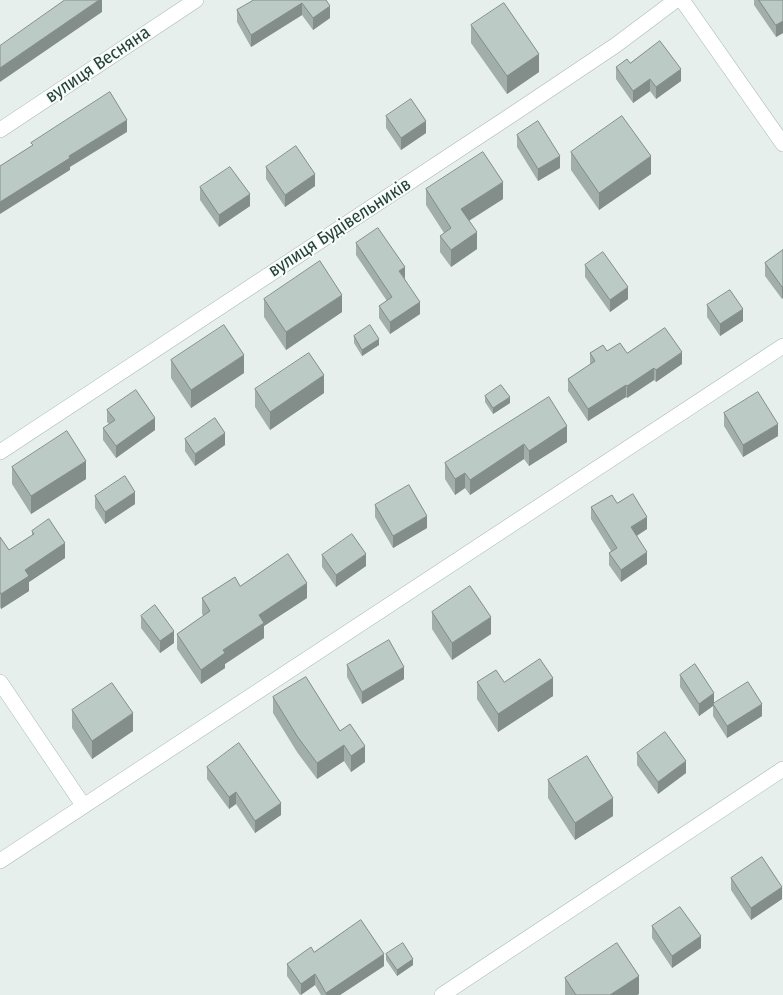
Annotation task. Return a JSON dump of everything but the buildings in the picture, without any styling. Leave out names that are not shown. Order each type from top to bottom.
[{"type":"street","name":"вулиця Весняна","points":[[0,130],[196,0]]},
{"type":"street","name":"вулиця Будівельників","points":[[0,452],[516,112],[616,45],[676,0]]},
{"type":"street","points":[[682,0],[783,144]]},
{"type":"street","points":[[0,861],[783,346]]},
{"type":"street","points":[[0,682],[83,805]]},
{"type":"street","points":[[442,995],[783,769]]}]
